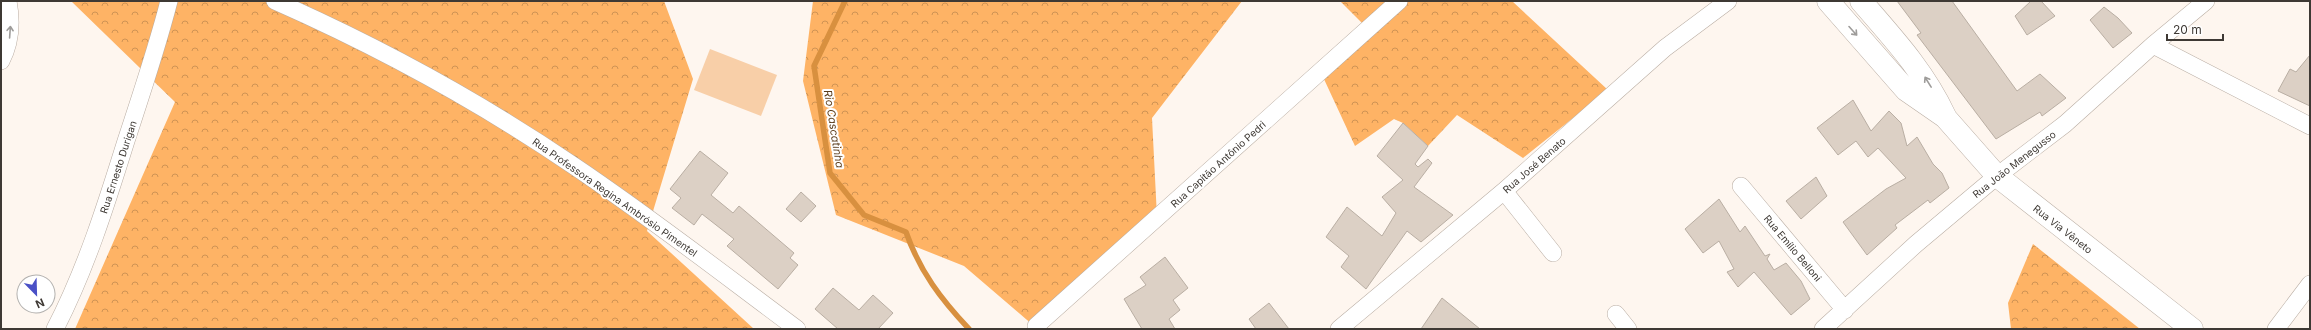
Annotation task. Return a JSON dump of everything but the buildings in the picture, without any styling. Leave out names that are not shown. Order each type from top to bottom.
[{"type":"main road","name":"Rua Via Vêneto","points":[[1828,1],[1906,90],[1945,117],[1997,176],[2192,329]]},
{"type":"main road","name":"Rua Via Vêneto","points":[[1861,1],[1920,70],[1934,92],[1945,117]]},
{"type":"street","points":[[1,61],[8,49],[10,31],[8,1]]},
{"type":"street","name":"Rua Ernesto Durigan","points":[[55,329],[74,291],[107,204],[161,32],[169,1]]},
{"type":"street","name":"Rua Professora Regina Ambrósio Pimentel","points":[[275,1],[382,52],[448,87],[518,130],[619,198],[797,329]]},
{"type":"street","name":"Rua Capitão Antônio Pedri","points":[[1036,326],[1399,1]]},
{"type":"street","name":"Rua José Benato","points":[[1339,329],[1504,191],[1665,48],[1728,1]]},
{"type":"street","name":"Rua João Menegusso","points":[[1823,329],[1916,244],[1997,176],[2065,124],[2153,45],[2206,1]]},
{"type":"street","points":[[2153,45],[2310,126]]},
{"type":"street","name":"Rua Emílio Belloni","points":[[1741,186],[1845,310]]},
{"type":"street","points":[[1504,191],[1553,253]]},
{"type":"street","points":[[2276,329],[2310,284]]},
{"type":"street","points":[[1616,314],[1628,329]]},
{"type":"shaded area","points":[[710,49],[777,75],[761,116],[694,90]]},
{"type":"green space","points":[[71,1],[664,1],[693,79],[647,231],[754,329],[75,329],[175,102]]},
{"type":"green space","points":[[813,1],[1242,1],[1152,118],[1157,217],[1034,326],[964,266],[836,215],[803,81]]},
{"type":"green space","points":[[1340,1],[1395,1],[1366,27]]},
{"type":"green space","points":[[1408,1],[1512,1],[1608,90],[1523,158],[1457,115],[1428,146],[1403,123],[1394,119],[1355,146],[1323,77]]},
{"type":"green space","points":[[2033,244],[2140,329],[2011,329],[2008,303]]},
{"type":"waterway","name":"Rio Cascatinha","points":[[845,1],[814,66],[830,173],[864,215],[906,232],[918,260],[932,284],[949,307],[969,329]]}]
